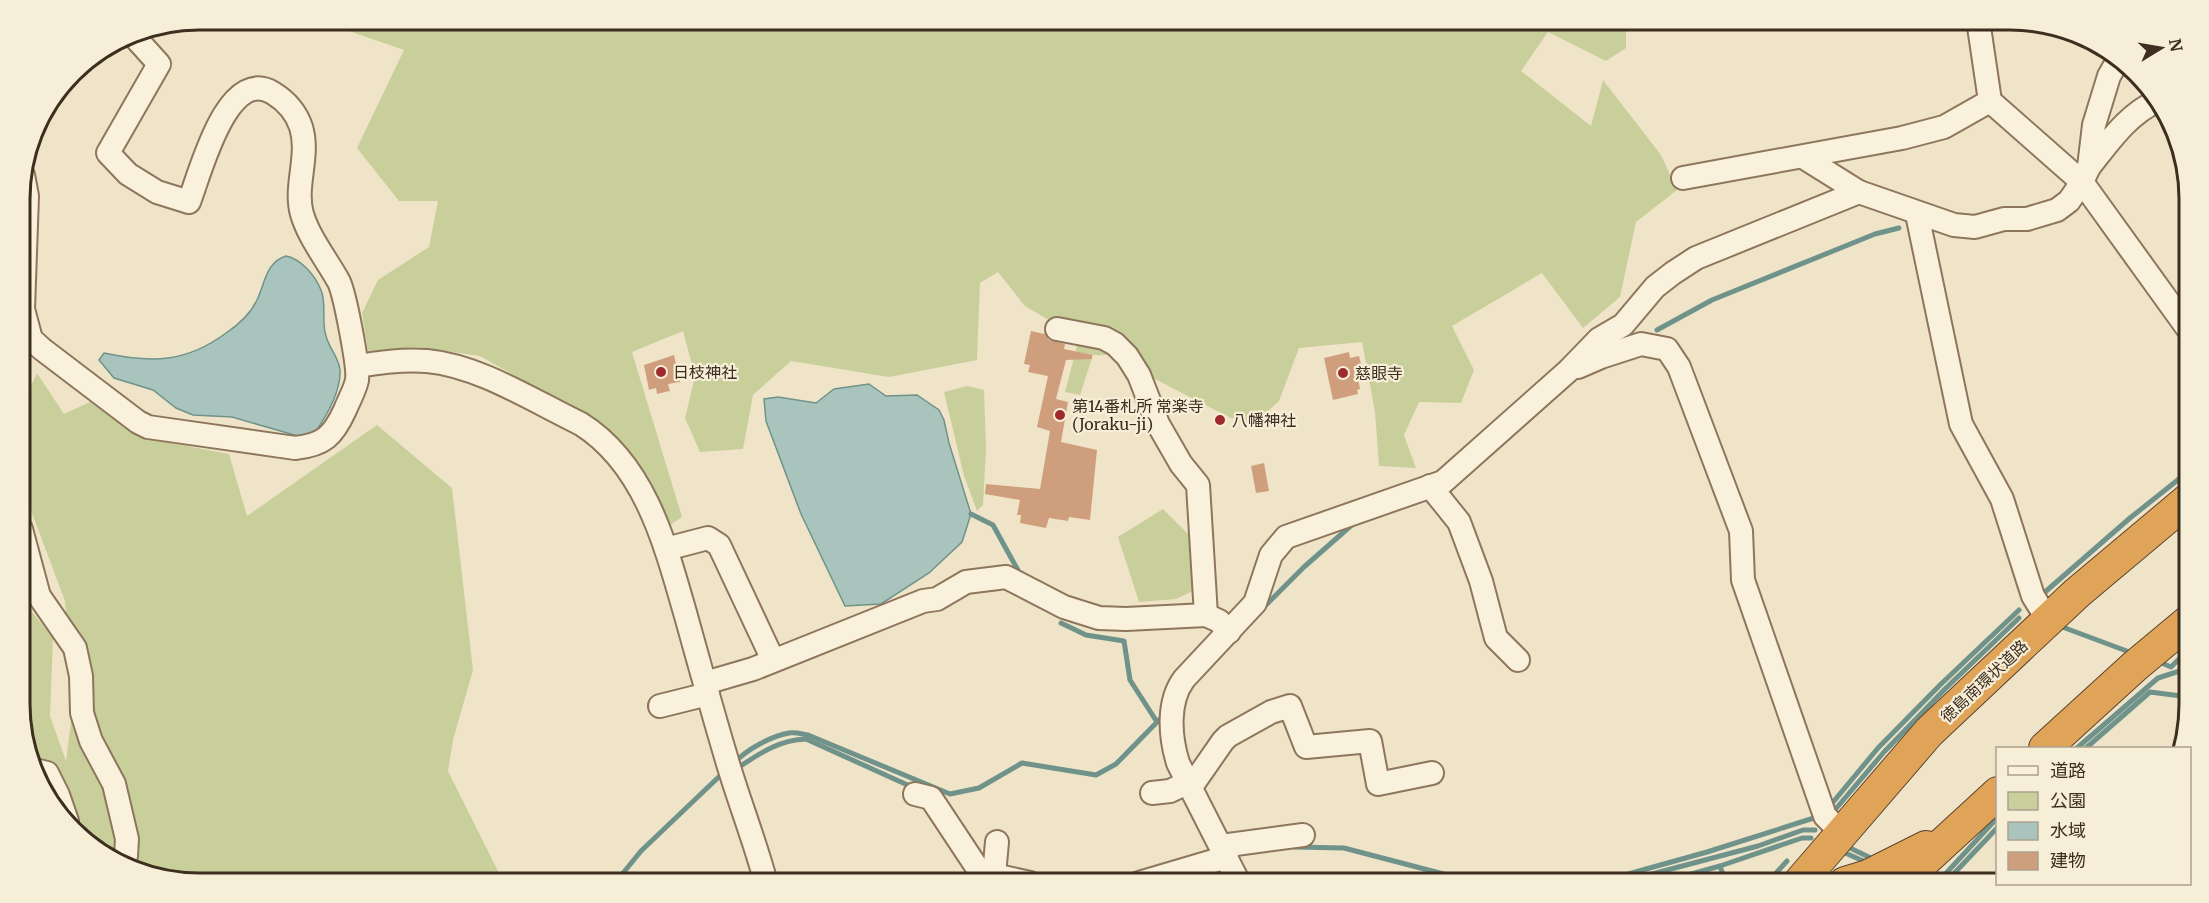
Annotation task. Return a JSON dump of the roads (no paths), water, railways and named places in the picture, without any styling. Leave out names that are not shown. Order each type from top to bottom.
[{"type":"highway","name":"徳島南環状道路","points":[[1808,873],[1929,732],[2077,593],[2179,507]]},
{"type":"highway","points":[[2047,747],[2135,666],[2179,629]]},
{"type":"highway","points":[[1911,873],[1996,795]]},
{"type":"highway","points":[[1874,873],[1951,836]]},
{"type":"street","points":[[1979,30],[1990,101],[2085,175],[2179,312]]},
{"type":"street","points":[[30,335],[42,349],[138,422],[169,432],[235,438],[295,448],[312,446],[325,440],[336,428],[356,385],[358,366],[340,285],[309,230],[302,212],[304,148],[301,128],[294,112],[284,100],[269,90],[255,88],[243,93],[231,103],[220,121],[189,202],[157,192],[128,174],[108,153],[159,64],[138,41]]},
{"type":"street","points":[[2085,175],[2094,125],[2114,66]]},
{"type":"street","points":[[1683,178],[1902,138],[1944,127],[1990,101]]},
{"type":"street","points":[[1803,157],[1859,192],[1954,225],[1975,227],[2004,219],[2028,219],[2057,210],[2069,201],[2085,175],[2125,122],[2150,105]]},
{"type":"street","points":[[1234,873],[1178,763],[1173,746],[1174,704],[1178,687],[1184,679],[1256,603],[1271,555],[1286,537],[1443,482],[1569,371],[1599,339],[1623,325],[1655,287],[1696,258],[1859,192]]},
{"type":"street","points":[[1917,214],[1961,424],[2002,499],[2033,596],[2048,621]]},
{"type":"street","points":[[1057,329],[1104,338],[1128,356],[1139,375],[1158,424],[1181,464],[1198,485],[1206,615]]},
{"type":"street","points":[[1569,371],[1601,357],[1641,344],[1667,349],[1679,367],[1741,531],[1743,580],[1801,748],[1825,816],[1842,833]]},
{"type":"street","points":[[358,366],[397,360],[429,361],[472,371],[581,424],[597,434],[611,448],[640,489],[666,549],[726,759],[763,873]]},
{"type":"street","points":[[1430,486],[1459,522],[1481,581],[1496,638],[1518,660]]},
{"type":"street","points":[[666,549],[708,538],[719,545],[773,660]]},
{"type":"street","points":[[30,563],[39,597],[75,648],[81,676],[82,713],[91,741],[114,784],[127,839],[126,857]]},
{"type":"street","points":[[660,706],[923,601],[937,599],[966,582],[981,579],[1006,577],[1064,607],[1099,618],[1144,619],[1206,615],[1219,621],[1229,632]]},
{"type":"street","points":[[1152,793],[1170,791],[1190,784],[1228,736],[1271,712],[1290,706],[1306,747],[1370,741],[1378,784],[1432,773]]},
{"type":"street","points":[[44,772],[47,773],[60,800]]},
{"type":"street","points":[[915,794],[931,798],[980,872],[985,873]]},
{"type":"street","points":[[1186,873],[1224,851],[1303,835]]},
{"type":"street","points":[[994,873],[997,842]]},
{"type":"street","points":[[969,873],[974,863]]},
{"type":"water","points":[[286,256],[302,264],[318,284],[324,301],[324,325],[327,340],[340,370],[335,396],[314,434],[301,437],[232,417],[193,415],[176,408],[153,390],[114,378],[99,360],[104,353],[137,358],[168,358],[197,350],[211,343],[248,314],[257,300],[270,268]]},
{"type":"water","points":[[869,384],[886,396],[917,395],[939,410],[944,420],[971,514],[962,542],[929,573],[881,604],[845,606],[801,514],[766,421],[764,399],[778,397],[816,403],[834,389]]},
{"type":"waterway","points":[[1657,330],[1712,300],[1875,234],[1899,228]]},
{"type":"waterway","points":[[2045,592],[2179,479]]},
{"type":"waterway","points":[[971,514],[993,525],[1020,574]]},
{"type":"waterway","points":[[1262,609],[1304,567],[1354,523]]},
{"type":"waterway","points":[[1829,807],[1878,748],[2019,610]]},
{"type":"waterway","points":[[1834,811],[1884,752],[2019,618]]},
{"type":"waterway","points":[[1061,623],[1086,635],[1124,641],[1130,680],[1157,722]]},
{"type":"waterway","points":[[2057,625],[2132,653]]},
{"type":"waterway","points":[[2164,664],[2171,667],[2179,659]]},
{"type":"waterway","points":[[2078,747],[2158,678],[2179,671]]},
{"type":"waterway","points":[[2087,747],[2150,692],[2179,696]]},
{"type":"waterway","points":[[734,763],[745,753],[767,740],[789,733],[798,733],[808,735],[950,794],[979,788],[1022,763],[1096,775],[1116,764],[1164,715]]},
{"type":"waterway","points":[[736,769],[778,745],[806,739],[912,787]]},
{"type":"waterway","points":[[623,873],[641,851],[725,771]]},
{"type":"waterway","points":[[1632,873],[1817,817]]},
{"type":"waterway","points":[[1946,873],[1996,819]]},
{"type":"waterway","points":[[1954,873],[1996,829]]},
{"type":"waterway","points":[[1656,873],[1758,846],[1803,830],[1815,830]]},
{"type":"waterway","points":[[1695,873],[1802,838],[1811,838]]},
{"type":"waterway","points":[[1295,847],[1344,848],[1440,873]]},
{"type":"waterway","points":[[1848,847],[1875,860]]},
{"type":"waterway","points":[[1843,852],[1868,863]]},
{"type":"waterway","points":[[1776,873],[1787,861]]},
{"type":"waterway","points":[[1720,866],[1722,873]]},
{"type":"place","name":"日枝神社","points":[[661,372]]},
{"type":"place","name":"慈眼寺","points":[[1343,373]]},
{"type":"place","name":"第14番札所 常楽寺 (Joraku-ji)","points":[[1060,415]]},
{"type":"place","name":"八幡神社","points":[[1220,420]]}]
